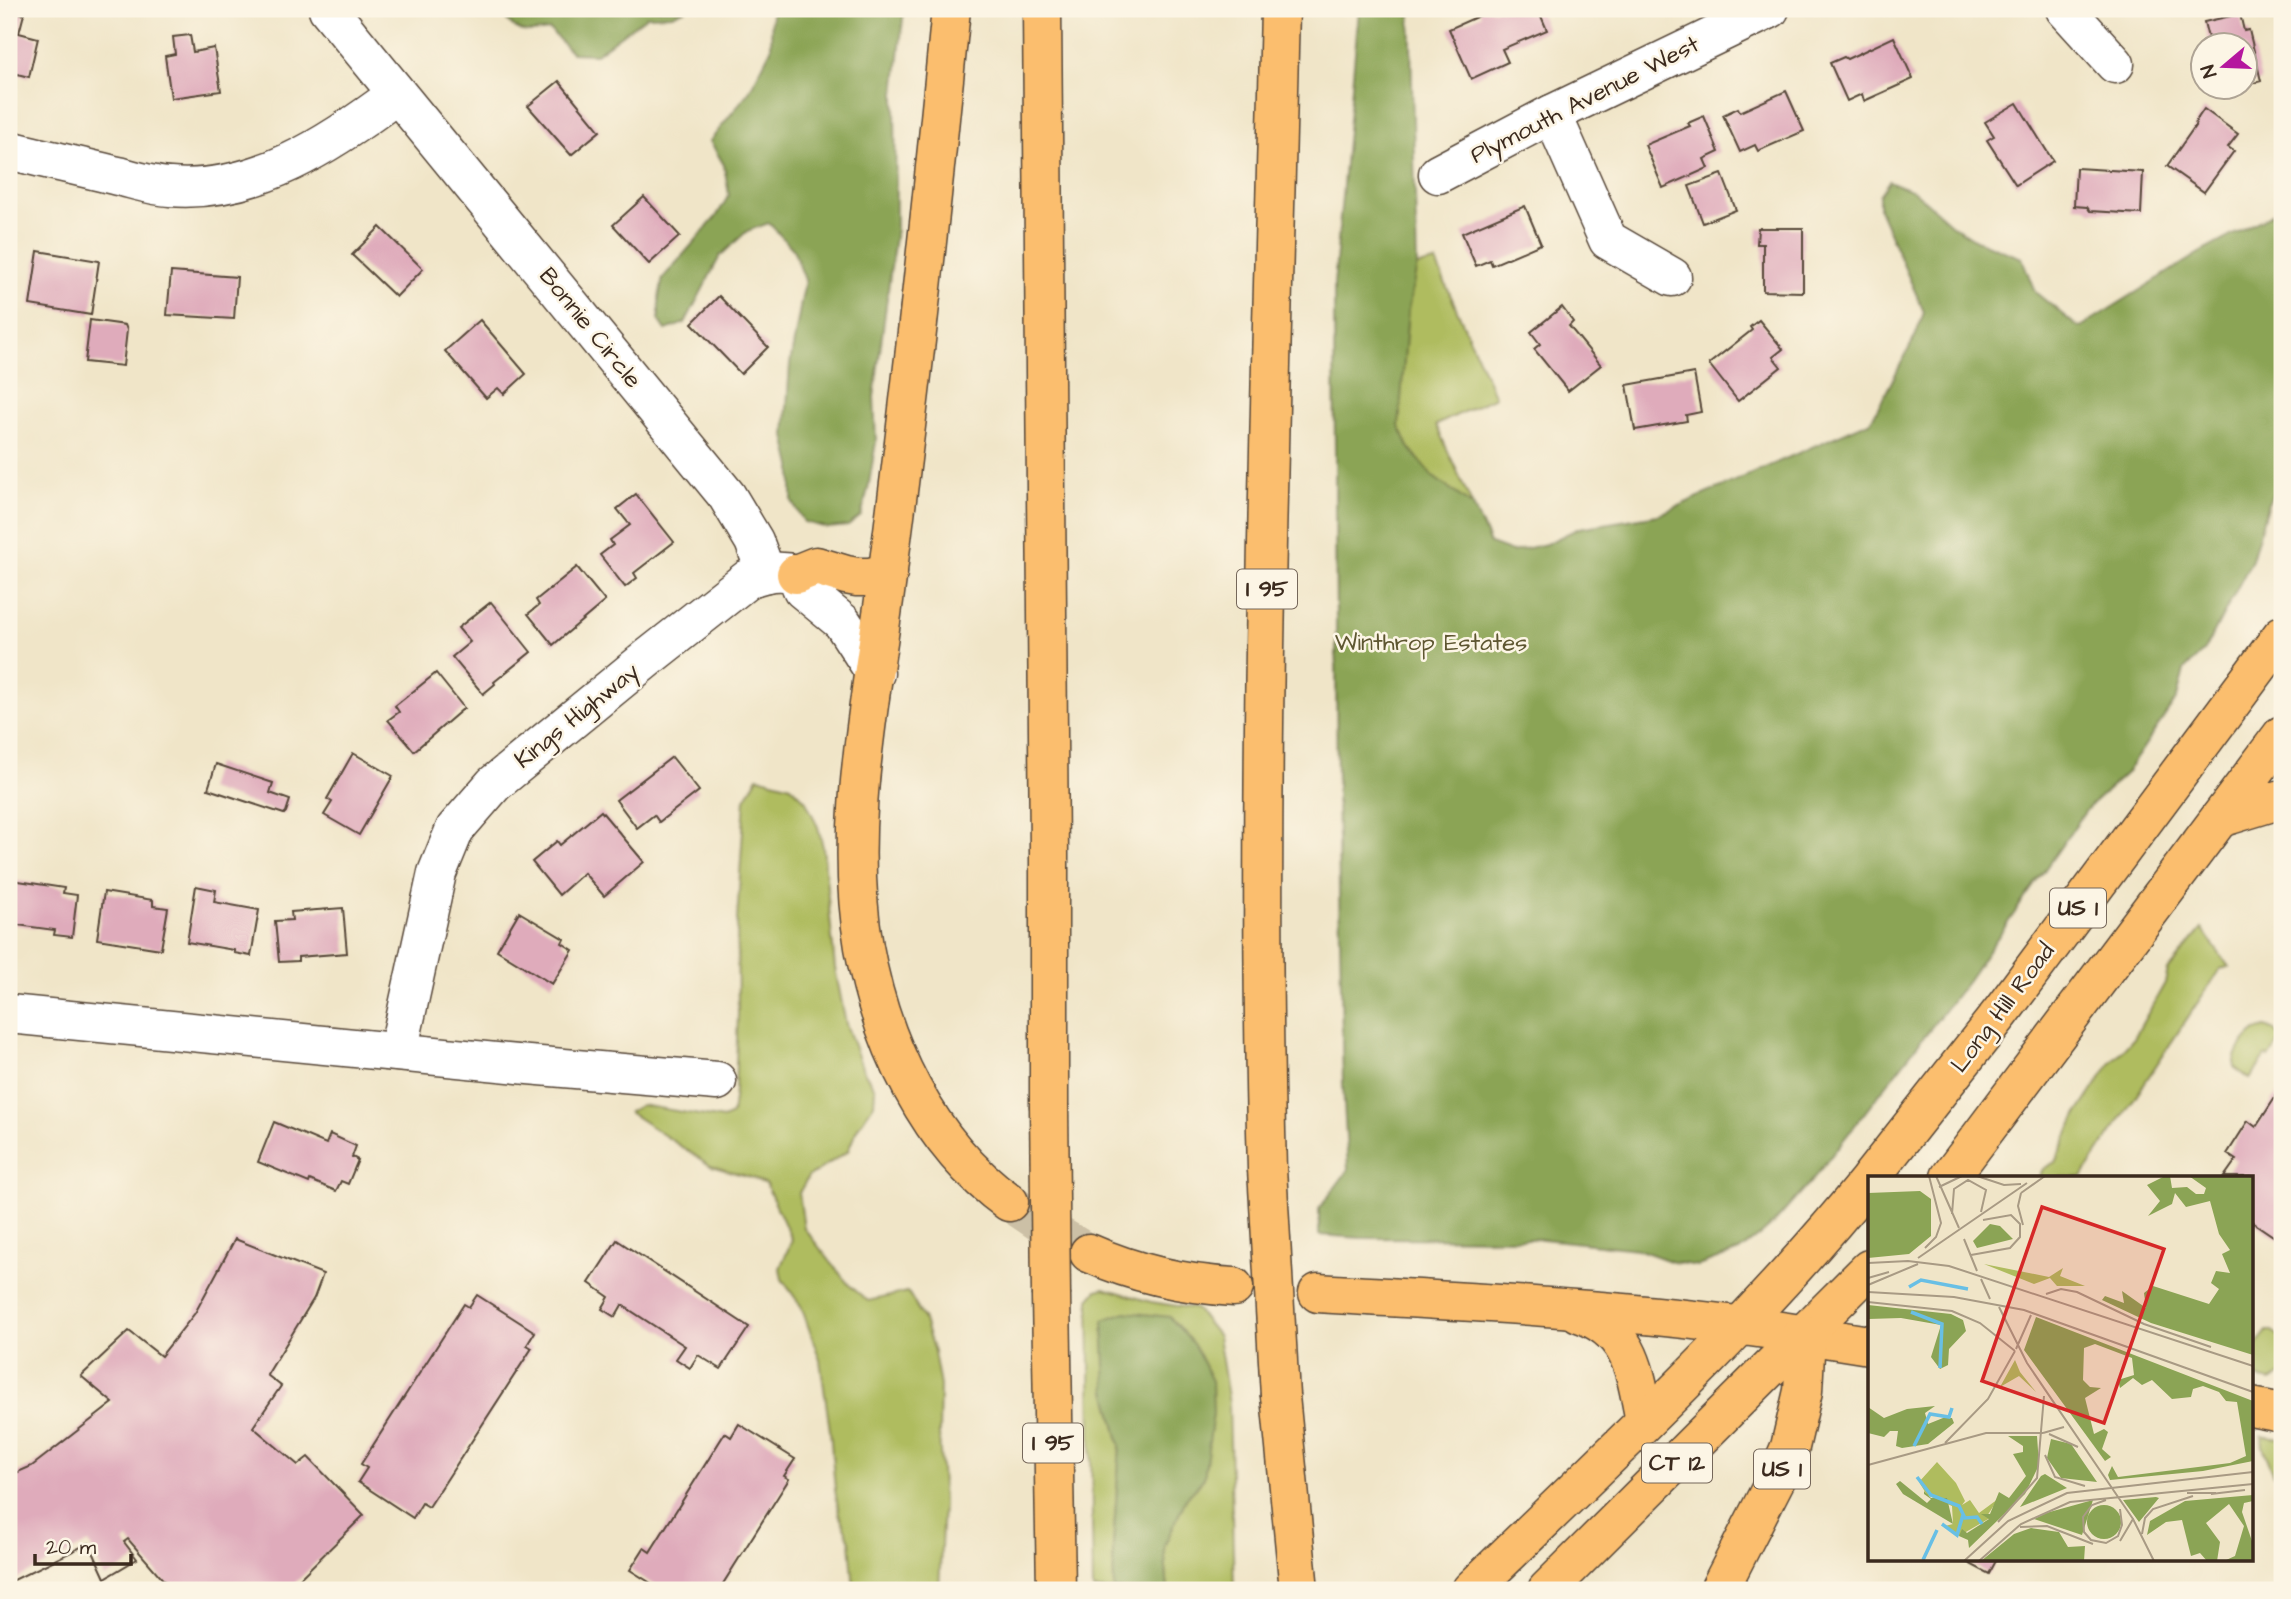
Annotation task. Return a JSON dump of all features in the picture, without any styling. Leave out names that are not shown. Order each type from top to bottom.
[{"type":"main road","points":[[951,9],[888,573],[860,782],[856,849],[863,944],[876,1001],[904,1071],[936,1125],[971,1169],[1009,1202]]},
{"type":"main road","name":"I 95","points":[[1042,9],[1049,1105],[1056,1590]]},
{"type":"main road","points":[[1049,854],[1069,235],[1067,9]]},
{"type":"main road","name":"I 95","points":[[1280,9],[1262,852],[1263,1012],[1267,1169],[1280,1396],[1300,1590]]},
{"type":"main road","points":[[781,573],[816,566],[857,577],[888,573]]},
{"type":"main road","name":"Long Hill Road","points":[[1872,1176],[1982,1038],[2282,635]]},
{"type":"main road","name":"US 1","points":[[1951,1176],[2282,735]]},
{"type":"main road","points":[[2220,818],[2282,799]]},
{"type":"main road","name":"Long Hill Road","points":[[1471,1590],[1740,1325],[1868,1181]]},
{"type":"main road","points":[[1089,1253],[1116,1265],[1160,1278],[1234,1287]]},
{"type":"main road","points":[[1806,1335],[1868,1270]]},
{"type":"main road","points":[[1318,1293],[1560,1308],[1740,1325],[1868,1345]]},
{"type":"main road","points":[[1560,1308],[1594,1318],[1620,1340],[1635,1372],[1645,1421]]},
{"type":"main road","name":"US 1","points":[[1719,1590],[1790,1447],[1803,1391],[1806,1335]]},
{"type":"main road","name":"CT 12","points":[[1547,1590],[1806,1335]]},
{"type":"main road","points":[[2252,1407],[2282,1413]]},
{"type":"street","name":"Bonnie Circle","points":[[328,9],[727,496],[781,573]]},
{"type":"street","name":"Plymouth Avenue West","points":[[1438,174],[1552,114],[1770,9]]},
{"type":"street","points":[[2065,9],[2115,64]]},
{"type":"street","points":[[9,150],[169,187],[216,186],[248,179],[275,169],[348,131],[397,94]]},
{"type":"street","points":[[1552,114],[1608,240],[1672,276]]},
{"type":"street","points":[[781,573],[842,622],[875,673]]},
{"type":"street","name":"Kings Highway","points":[[398,1052],[437,873],[455,829],[494,784],[743,583],[781,573]]},
{"type":"street","points":[[9,1014],[717,1081]]},
{"type":"green space","points":[[498,9],[686,9],[672,15],[647,16],[596,54],[572,53],[550,30],[525,32],[515,28]]},
{"type":"green space","points":[[772,9],[904,9],[895,94],[896,229],[874,397],[876,442],[861,516],[848,526],[828,528],[804,522],[792,501],[792,466],[785,436],[790,364],[805,280],[793,249],[769,223],[747,231],[720,256],[685,323],[666,330],[659,320],[659,297],[663,278],[716,217],[729,195],[724,165],[710,141],[750,90],[771,49]]},
{"type":"green space","points":[[1359,9],[1410,9],[1417,266],[1408,310],[1399,426],[1409,447],[1432,476],[1473,506],[1490,544],[1512,552],[1546,544],[1579,528],[1658,515],[1871,421],[1915,337],[1924,312],[1879,209],[1879,195],[1889,181],[1914,191],[1951,224],[1976,240],[2022,258],[2035,292],[2079,328],[2199,253],[2282,206],[2282,480],[2268,503],[2252,560],[2205,650],[2184,670],[2177,698],[2126,773],[2087,809],[1968,980],[1813,1179],[1759,1236],[1739,1251],[1698,1266],[1673,1262],[1637,1249],[1543,1239],[1361,1238],[1319,1235],[1319,1209],[1348,1170],[1343,1087],[1337,791],[1334,284]]},
{"type":"green space","name":"Winthrop Estates","points":[[1436,262],[1495,397],[1436,425],[1559,695],[1337,791],[1334,284]]},
{"type":"green space","points":[[758,777],[791,786],[806,801],[818,827],[823,847],[835,968],[846,1024],[863,1070],[875,1089],[874,1104],[857,1129],[848,1151],[808,1177],[799,1193],[804,1228],[849,1285],[868,1301],[908,1292],[923,1318],[934,1352],[940,1386],[939,1434],[943,1504],[939,1590],[854,1590],[850,1541],[839,1514],[835,1490],[820,1360],[801,1306],[782,1279],[780,1268],[792,1240],[766,1184],[711,1166],[629,1112],[641,1105],[723,1119],[732,1115],[738,1014],[737,920],[745,799]]},
{"type":"green space","points":[[2202,929],[2229,967],[2220,969],[2083,1176],[2040,1176],[2043,1169],[2055,1162],[2078,1113],[2110,1064],[2134,1038],[2165,983],[2168,970]]},
{"type":"green space","points":[[2266,1027],[2282,1038],[2250,1079],[2234,1067],[2235,1061],[2249,1036]]},
{"type":"green space","points":[[1104,1288],[1151,1302],[1196,1309],[1218,1336],[1229,1403],[1234,1590],[1168,1590],[1164,1546],[1186,1499],[1204,1478],[1106,1390],[1120,1445],[1113,1545],[1114,1590],[1093,1590],[1089,1299],[1097,1290]]},
{"type":"green space","points":[[1125,1312],[1170,1317],[1194,1345],[1212,1381],[1213,1414],[1204,1478],[1186,1499],[1164,1546],[1168,1590],[1114,1590],[1113,1545],[1120,1445],[1106,1390],[1103,1320]]},
{"type":"green space","points":[[2267,1331],[2272,1331],[2282,1338],[2282,1374],[2271,1381],[2252,1377],[2252,1345],[2255,1347]]},
{"type":"green space","points":[[2262,1436],[2282,1439],[2282,1480],[2275,1477],[2263,1447]]},
{"type":"building","points":[[1481,9],[1538,9],[1547,30],[1502,49],[1508,62],[1471,79],[1449,29],[1481,15]]},
{"type":"building","points":[[9,10],[24,14],[19,33],[38,38],[29,77],[9,72]]},
{"type":"building","points":[[2240,14],[2244,31],[2249,32],[2206,32],[2204,22]]},
{"type":"building","points":[[190,35],[193,52],[214,48],[221,91],[171,98],[165,56],[175,54],[173,37]]},
{"type":"building","points":[[1894,37],[1913,79],[1864,101],[1862,94],[1847,101],[1830,63],[1844,57],[1847,59]]},
{"type":"building","points":[[559,81],[600,131],[571,155],[528,106]]},
{"type":"building","points":[[1786,91],[1804,131],[1758,151],[1755,145],[1740,152],[1723,115],[1738,108],[1740,112]]},
{"type":"building","points":[[2017,103],[2053,161],[2016,185],[1987,140],[1994,136],[1985,122]]},
{"type":"building","points":[[2204,109],[2238,134],[2228,147],[2234,151],[2204,192],[2167,166]]},
{"type":"building","points":[[1704,116],[1719,152],[1704,159],[1708,168],[1663,188],[1645,145],[1690,126],[1688,123]]},
{"type":"building","points":[[2076,168],[2143,172],[2141,214],[2090,211],[2087,207],[2074,206]]},
{"type":"building","points":[[1722,174],[1736,210],[1703,223],[1689,186]]},
{"type":"building","points":[[644,197],[680,236],[649,264],[613,225]]},
{"type":"building","points":[[1525,206],[1541,244],[1492,265],[1490,260],[1476,266],[1462,233]]},
{"type":"building","points":[[380,227],[423,269],[396,297],[352,255]]},
{"type":"building","points":[[1758,228],[1803,228],[1803,292],[1763,291],[1763,244],[1757,244]]},
{"type":"building","points":[[38,251],[99,261],[91,315],[30,305]]},
{"type":"building","points":[[171,272],[237,277],[234,319],[167,315]]},
{"type":"building","points":[[719,296],[768,347],[741,374],[692,323]]},
{"type":"building","points":[[1562,307],[1573,322],[1569,326],[1601,365],[1568,391],[1534,349],[1540,344],[1531,332]]},
{"type":"building","points":[[90,320],[125,325],[127,330],[123,366],[85,362]]},
{"type":"building","points":[[480,320],[526,374],[504,394],[498,388],[486,398],[445,351]]},
{"type":"building","points":[[1759,320],[1783,349],[1773,357],[1781,367],[1738,401],[1709,364],[1752,330],[1750,327]]},
{"type":"building","points":[[1694,373],[1701,412],[1686,415],[1687,421],[1635,430],[1627,385]]},
{"type":"building","points":[[636,494],[674,542],[634,573],[637,578],[625,587],[600,555],[613,545],[610,540],[630,525],[617,509]]},
{"type":"building","points":[[577,567],[605,601],[553,645],[528,614],[539,605],[536,600]]},
{"type":"building","points":[[491,602],[531,652],[483,694],[452,657],[470,642],[458,628]]},
{"type":"building","points":[[436,673],[464,708],[414,751],[388,720],[399,712],[395,706]]},
{"type":"building","points":[[353,753],[393,776],[359,835],[324,815],[332,802],[327,799]]},
{"type":"building","points":[[672,757],[699,791],[659,822],[654,815],[637,828],[616,800]]},
{"type":"building","points":[[216,764],[273,783],[270,793],[290,800],[286,812],[284,814],[208,789]]},
{"type":"building","points":[[601,811],[644,862],[604,896],[584,873],[559,895],[532,862],[557,841],[560,845]]},
{"type":"building","points":[[12,880],[64,888],[63,893],[77,895],[72,937],[54,935],[55,930],[9,924]]},
{"type":"building","points":[[196,886],[216,890],[214,902],[259,910],[251,956],[234,953],[234,950],[187,942]]},
{"type":"building","points":[[104,892],[153,900],[153,906],[168,908],[161,949],[97,939]]},
{"type":"building","points":[[343,908],[347,953],[298,957],[298,961],[279,962],[275,921],[292,920],[291,912]]},
{"type":"building","points":[[519,912],[564,939],[562,943],[573,950],[552,984],[497,950]]},
{"type":"building","points":[[2282,1087],[2282,1242],[2252,1222],[2252,1176],[2225,1176],[2236,1160],[2227,1154],[2248,1121],[2256,1127]]},
{"type":"building","points":[[274,1122],[326,1144],[330,1134],[356,1146],[352,1157],[358,1160],[348,1184],[341,1181],[336,1191],[258,1162]]},
{"type":"building","points":[[235,1239],[323,1274],[314,1298],[267,1375],[281,1386],[253,1427],[298,1465],[308,1457],[364,1515],[288,1590],[172,1590],[128,1539],[124,1542],[137,1559],[105,1578],[89,1543],[10,1582],[9,1476],[32,1466],[113,1403],[81,1376],[129,1331],[161,1356],[195,1313]]},
{"type":"building","points":[[617,1240],[749,1327],[721,1369],[698,1355],[690,1368],[676,1359],[685,1346],[622,1305],[615,1317],[602,1309],[609,1297],[589,1283]]},
{"type":"building","points":[[477,1295],[535,1332],[527,1345],[532,1348],[429,1507],[422,1503],[413,1518],[358,1482],[367,1468],[361,1464],[464,1304],[469,1307]]},
{"type":"building","points":[[739,1424],[795,1459],[784,1476],[789,1479],[719,1590],[662,1590],[630,1570],[644,1548],[650,1552],[725,1433],[731,1437]]},
{"type":"building","points":[[1963,1560],[1996,1560],[1989,1574]]},
{"type":"tunnel","points":[[1009,1202],[1089,1253]]}]
